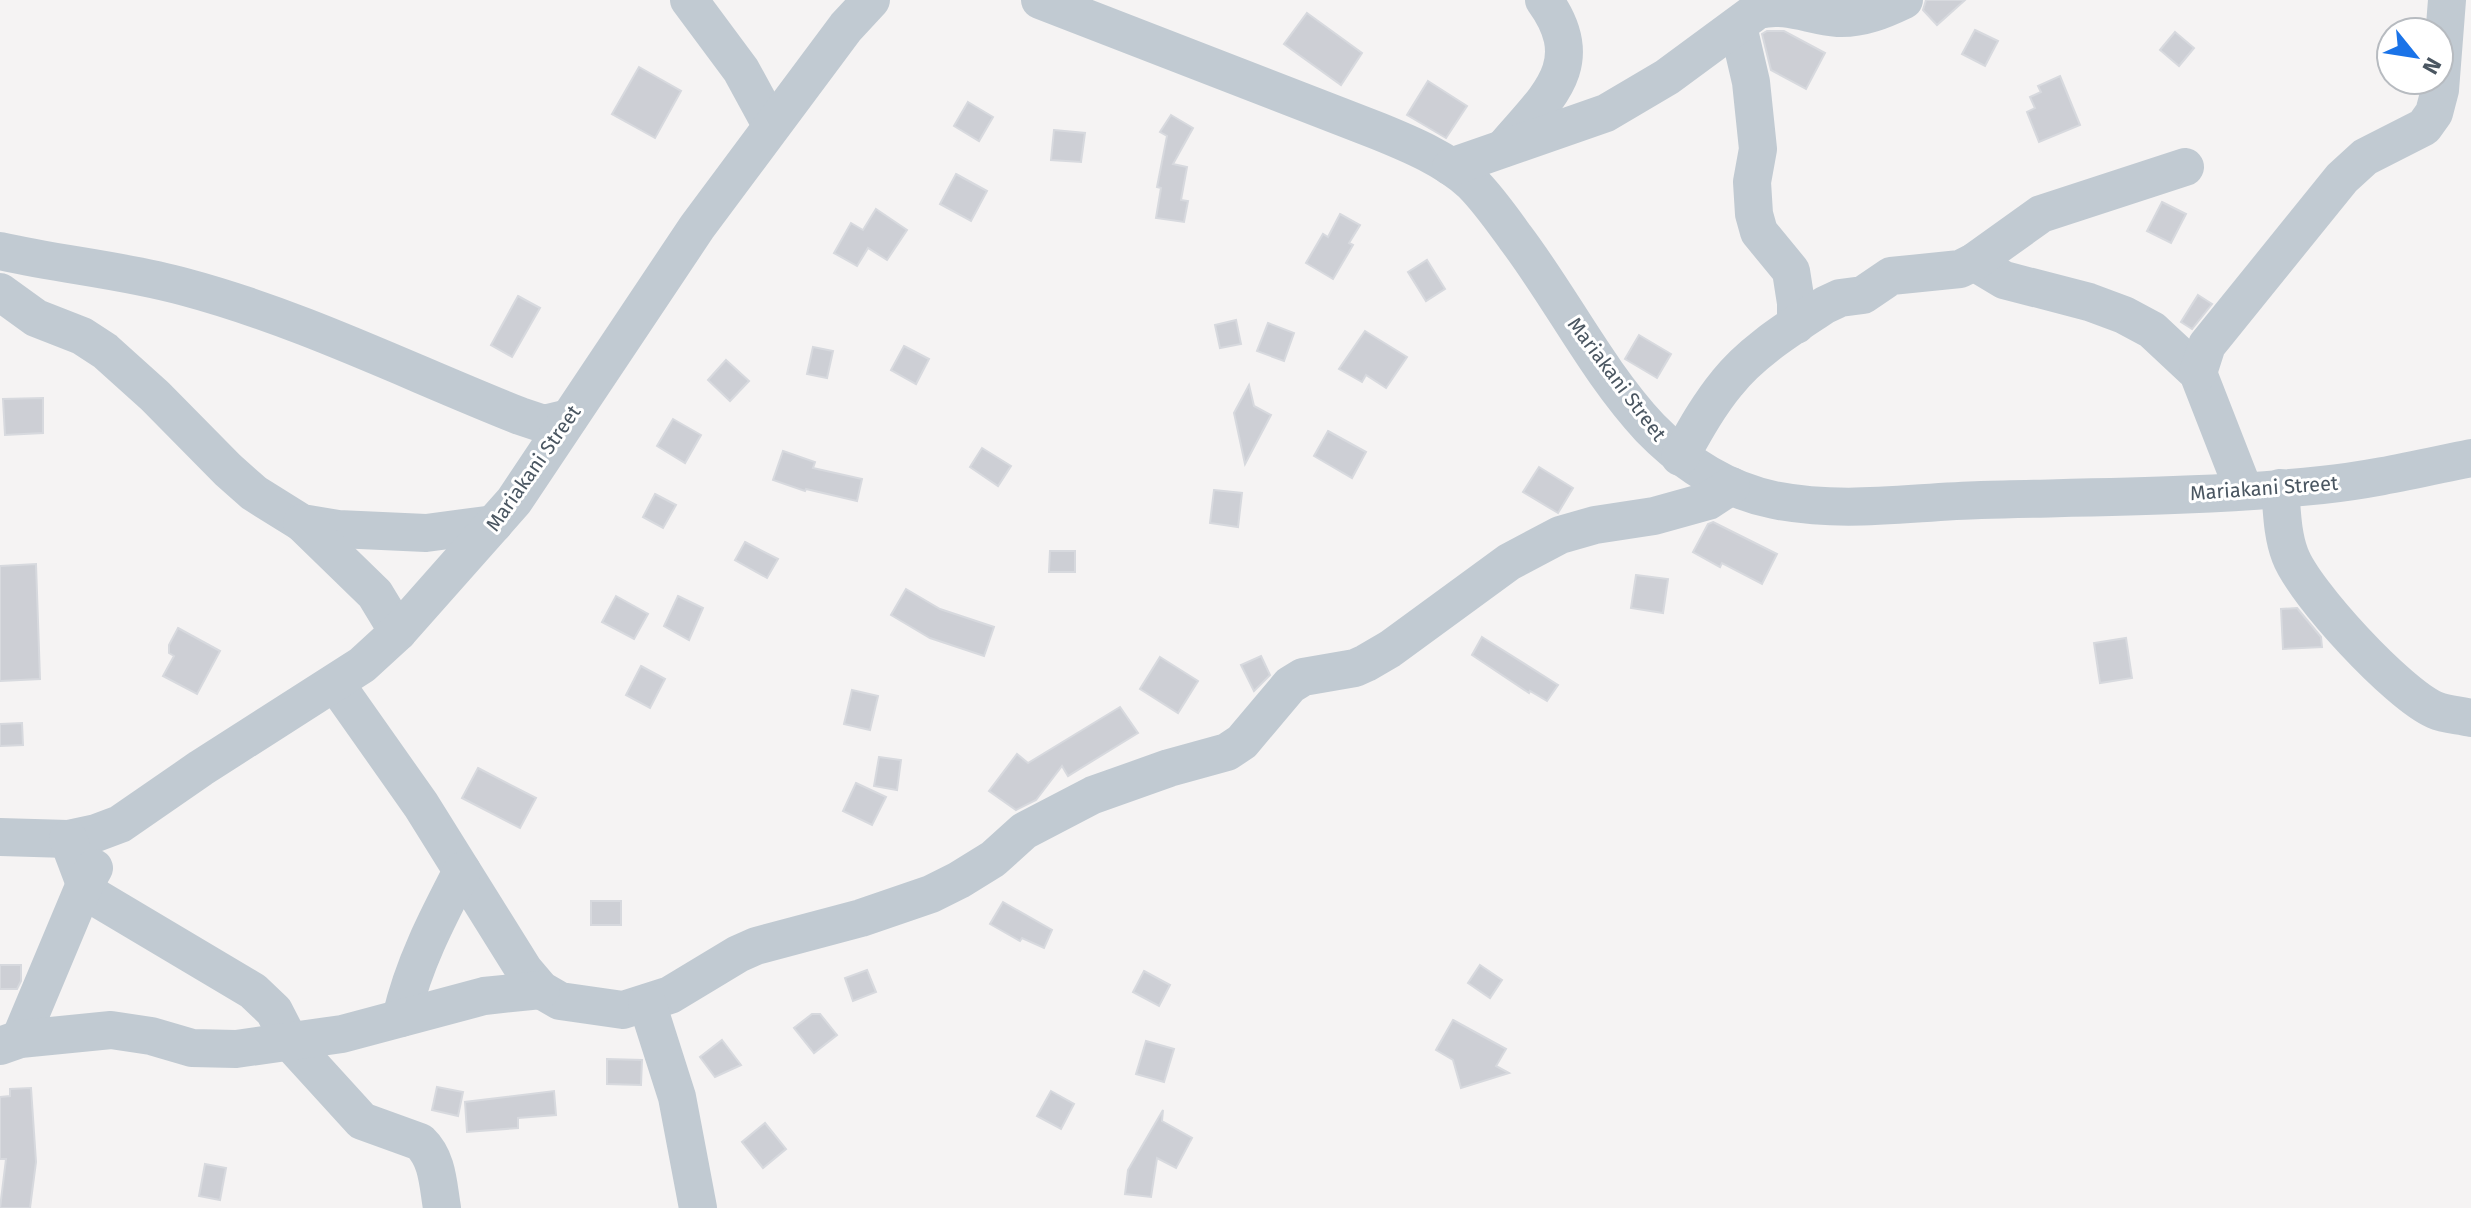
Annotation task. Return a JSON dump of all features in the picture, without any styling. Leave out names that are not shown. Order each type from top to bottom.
[{"type":"street","points":[[689,0],[741,70],[771,125]]},
{"type":"street","name":"Mariakani Street","points":[[0,837],[68,839],[120,824],[362,665],[398,632],[514,501],[697,227],[854,16],[871,0]]},
{"type":"street","name":"Mariakani Street","points":[[1040,0],[1378,131],[1412,145],[1451,167],[1472,183],[1500,216],[1591,352],[1648,424],[1680,457],[1731,486],[1771,499],[1837,508],[2262,490],[2396,474],[2471,458]]},
{"type":"street","points":[[1502,150],[1553,90],[1563,66],[1565,41],[1555,16],[1544,0]]},
{"type":"street","points":[[1451,167],[1606,113],[1667,77],[1758,10],[1773,6],[1839,18],[1880,11],[1904,0]]},
{"type":"street","points":[[2198,373],[2207,345],[2342,178],[2365,157],[2424,127],[2434,113],[2440,90],[2447,0]]},
{"type":"street","points":[[1738,26],[1751,82],[1758,149],[1752,182],[1754,214],[1759,232],[1791,271],[1796,325]]},
{"type":"street","points":[[1680,457],[1701,419],[1745,364],[1796,325],[1840,298],[1871,291],[1891,276],[1960,269],[2041,214],[2185,167]]},
{"type":"street","points":[[0,251],[184,286],[248,305],[352,345],[520,416],[544,424],[569,418]]},
{"type":"street","points":[[1974,262],[2004,280],[2075,298],[2124,315],[2152,330],[2198,373],[2262,490],[2286,540],[2291,558],[2316,596],[2394,683],[2436,711],[2471,718]]},
{"type":"street","points":[[0,292],[36,318],[82,336],[105,351],[245,486],[302,523],[375,594],[398,632]]},
{"type":"street","points":[[335,683],[363,726],[399,771],[524,970],[541,990],[560,1001],[623,1010],[670,995],[756,946],[861,918],[931,894],[993,859],[1037,823],[1093,795],[1227,752],[1242,742],[1290,685],[1303,677],[1340,672],[1366,663],[1390,649],[1499,569],[1560,535],[1595,525],[1654,516],[1708,501],[1731,486]]},
{"type":"street","points":[[302,523],[328,528],[426,533],[494,524]]},
{"type":"street","points":[[10,1043],[85,884],[120,824]]},
{"type":"street","points":[[68,839],[85,884],[95,897],[132,916],[253,991],[274,1011],[290,1042],[362,1121],[420,1142],[428,1149],[433,1158],[442,1208]]},
{"type":"street","points":[[401,1018],[408,984],[421,952],[462,871]]},
{"type":"street","points":[[10,1043],[111,1030],[151,1036],[192,1048],[236,1049],[342,1034],[484,996],[541,990]]},
{"type":"street","points":[[647,1003],[677,1097],[698,1208]]},
{"type":"building","points":[[1926,0],[1965,0],[1937,25],[1923,10]]},
{"type":"building","points":[[1307,13],[1362,53],[1341,85],[1284,44]]},
{"type":"building","points":[[1975,30],[1998,41],[1985,66],[1962,54]]},
{"type":"building","points":[[1784,31],[1825,53],[1806,89],[1771,70],[1762,34]]},
{"type":"building","points":[[2175,32],[2194,48],[2179,66],[2160,50]]},
{"type":"building","points":[[639,67],[681,91],[655,138],[612,114]]},
{"type":"building","points":[[2060,76],[2080,125],[2039,142],[2027,112],[2035,108],[2030,97],[2041,92],[2038,86]]},
{"type":"building","points":[[1428,81],[1467,106],[1446,138],[1407,115]]},
{"type":"building","points":[[968,102],[993,117],[979,141],[954,126]]},
{"type":"building","points":[[1171,115],[1193,128],[1173,164],[1187,167],[1181,200],[1188,201],[1184,222],[1156,218],[1161,188],[1157,187],[1167,136],[1160,132]]},
{"type":"building","points":[[1054,130],[1085,133],[1081,162],[1051,160]]},
{"type":"building","points":[[956,174],[987,191],[971,221],[940,204]]},
{"type":"building","points":[[2162,202],[2186,214],[2171,243],[2147,231]]},
{"type":"building","points":[[876,209],[907,230],[887,260],[868,248],[857,266],[834,253],[851,223],[863,230]]},
{"type":"building","points":[[1340,214],[1360,225],[1349,243],[1353,245],[1333,279],[1306,263],[1323,234],[1328,237]]},
{"type":"building","points":[[1427,260],[1445,289],[1426,301],[1408,272]]},
{"type":"building","points":[[2198,295],[2212,304],[2192,329],[2181,322]]},
{"type":"building","points":[[518,296],[540,308],[512,357],[491,345]]},
{"type":"building","points":[[1236,320],[1241,344],[1220,348],[1215,325]]},
{"type":"building","points":[[1268,323],[1294,333],[1284,361],[1257,351]]},
{"type":"building","points":[[1365,331],[1407,357],[1386,388],[1366,375],[1362,382],[1339,369]]},
{"type":"building","points":[[1639,335],[1671,354],[1657,378],[1625,359]]},
{"type":"building","points":[[904,346],[929,359],[916,384],[891,370]]},
{"type":"building","points":[[813,347],[833,351],[827,378],[807,374]]},
{"type":"building","points":[[726,360],[749,381],[730,401],[708,380]]},
{"type":"building","points":[[1249,385],[1254,406],[1271,415],[1245,464],[1234,413]]},
{"type":"building","points":[[43,398],[43,433],[5,435],[3,399]]},
{"type":"building","points":[[673,419],[701,435],[685,463],[657,446]]},
{"type":"building","points":[[1328,431],[1366,452],[1352,478],[1314,456]]},
{"type":"building","points":[[982,448],[1011,466],[998,486],[970,467]]},
{"type":"building","points":[[783,451],[815,462],[813,468],[862,479],[857,501],[805,491],[773,480]]},
{"type":"building","points":[[1539,467],[1573,488],[1558,513],[1523,492]]},
{"type":"building","points":[[1214,490],[1242,493],[1238,527],[1210,523]]},
{"type":"building","points":[[655,494],[676,505],[663,528],[643,517]]},
{"type":"building","points":[[1713,522],[1777,554],[1762,584],[1693,552],[1708,524]]},
{"type":"building","points":[[745,542],[778,559],[767,578],[735,560]]},
{"type":"building","points":[[1050,551],[1075,551],[1075,572],[1049,572]]},
{"type":"building","points":[[36,564],[40,679],[0,681],[0,566]]},
{"type":"building","points":[[1636,575],[1668,579],[1663,613],[1631,608]]},
{"type":"building","points":[[906,589],[940,609],[994,627],[984,656],[930,638],[891,615]]},
{"type":"building","points":[[616,596],[648,614],[634,639],[602,622]]},
{"type":"building","points":[[678,596],[703,608],[689,640],[664,626]]},
{"type":"building","points":[[2297,608],[2321,637],[2322,647],[2283,649],[2281,609]]},
{"type":"building","points":[[178,628],[220,651],[197,694],[163,676],[174,656],[169,653],[169,645]]},
{"type":"building","points":[[1482,637],[1558,685],[1547,701],[1529,693],[1472,655]]},
{"type":"building","points":[[2126,638],[2132,678],[2100,683],[2094,643]]},
{"type":"building","points":[[1261,656],[1270,675],[1254,691],[1241,665]]},
{"type":"building","points":[[1160,657],[1198,681],[1178,713],[1140,689]]},
{"type":"building","points":[[641,666],[665,679],[650,708],[626,695]]},
{"type":"building","points":[[852,690],[878,696],[870,730],[844,724]]},
{"type":"building","points":[[1120,707],[1138,733],[1068,776],[1062,766],[1036,800],[1016,810],[989,791],[1017,754],[1028,763]]},
{"type":"building","points":[[22,723],[23,745],[0,746],[0,724]]},
{"type":"building","points":[[879,757],[901,760],[897,790],[874,786]]},
{"type":"building","points":[[478,768],[536,798],[520,828],[462,798]]},
{"type":"building","points":[[856,783],[886,797],[872,825],[843,811]]},
{"type":"building","points":[[591,901],[621,901],[621,925],[591,925]]},
{"type":"building","points":[[1003,902],[1052,930],[1044,948],[1022,938],[1020,941],[990,924]]},
{"type":"building","points":[[0,965],[21,965],[21,981],[17,989],[0,989]]},
{"type":"building","points":[[1480,965],[1502,980],[1490,998],[1468,983]]},
{"type":"building","points":[[867,970],[876,992],[853,1001],[845,978]]},
{"type":"building","points":[[1144,971],[1170,985],[1159,1006],[1133,992]]},
{"type":"building","points":[[812,1014],[820,1014],[837,1035],[814,1053],[794,1028]]},
{"type":"building","points":[[1453,1020],[1506,1049],[1496,1066],[1509,1073],[1461,1088],[1453,1060],[1436,1050]]},
{"type":"building","points":[[722,1040],[741,1065],[715,1077],[700,1057]]},
{"type":"building","points":[[1146,1041],[1174,1049],[1164,1082],[1136,1074]]},
{"type":"building","points":[[607,1059],[642,1060],[641,1085],[607,1084]]},
{"type":"building","points":[[437,1087],[463,1092],[458,1116],[432,1110]]},
{"type":"building","points":[[31,1088],[36,1162],[30,1208],[0,1208],[6,1159],[0,1159],[0,1097],[10,1096],[10,1089]]},
{"type":"building","points":[[554,1091],[556,1115],[518,1118],[518,1128],[467,1132],[465,1102]]},
{"type":"building","points":[[1051,1091],[1074,1104],[1061,1129],[1037,1116]]},
{"type":"building","points":[[1163,1110],[1162,1121],[1192,1138],[1176,1168],[1157,1158],[1151,1197],[1125,1194],[1128,1170]]},
{"type":"building","points":[[765,1123],[786,1149],[763,1168],[742,1142]]},
{"type":"building","points":[[205,1164],[226,1168],[220,1200],[199,1196]]}]
